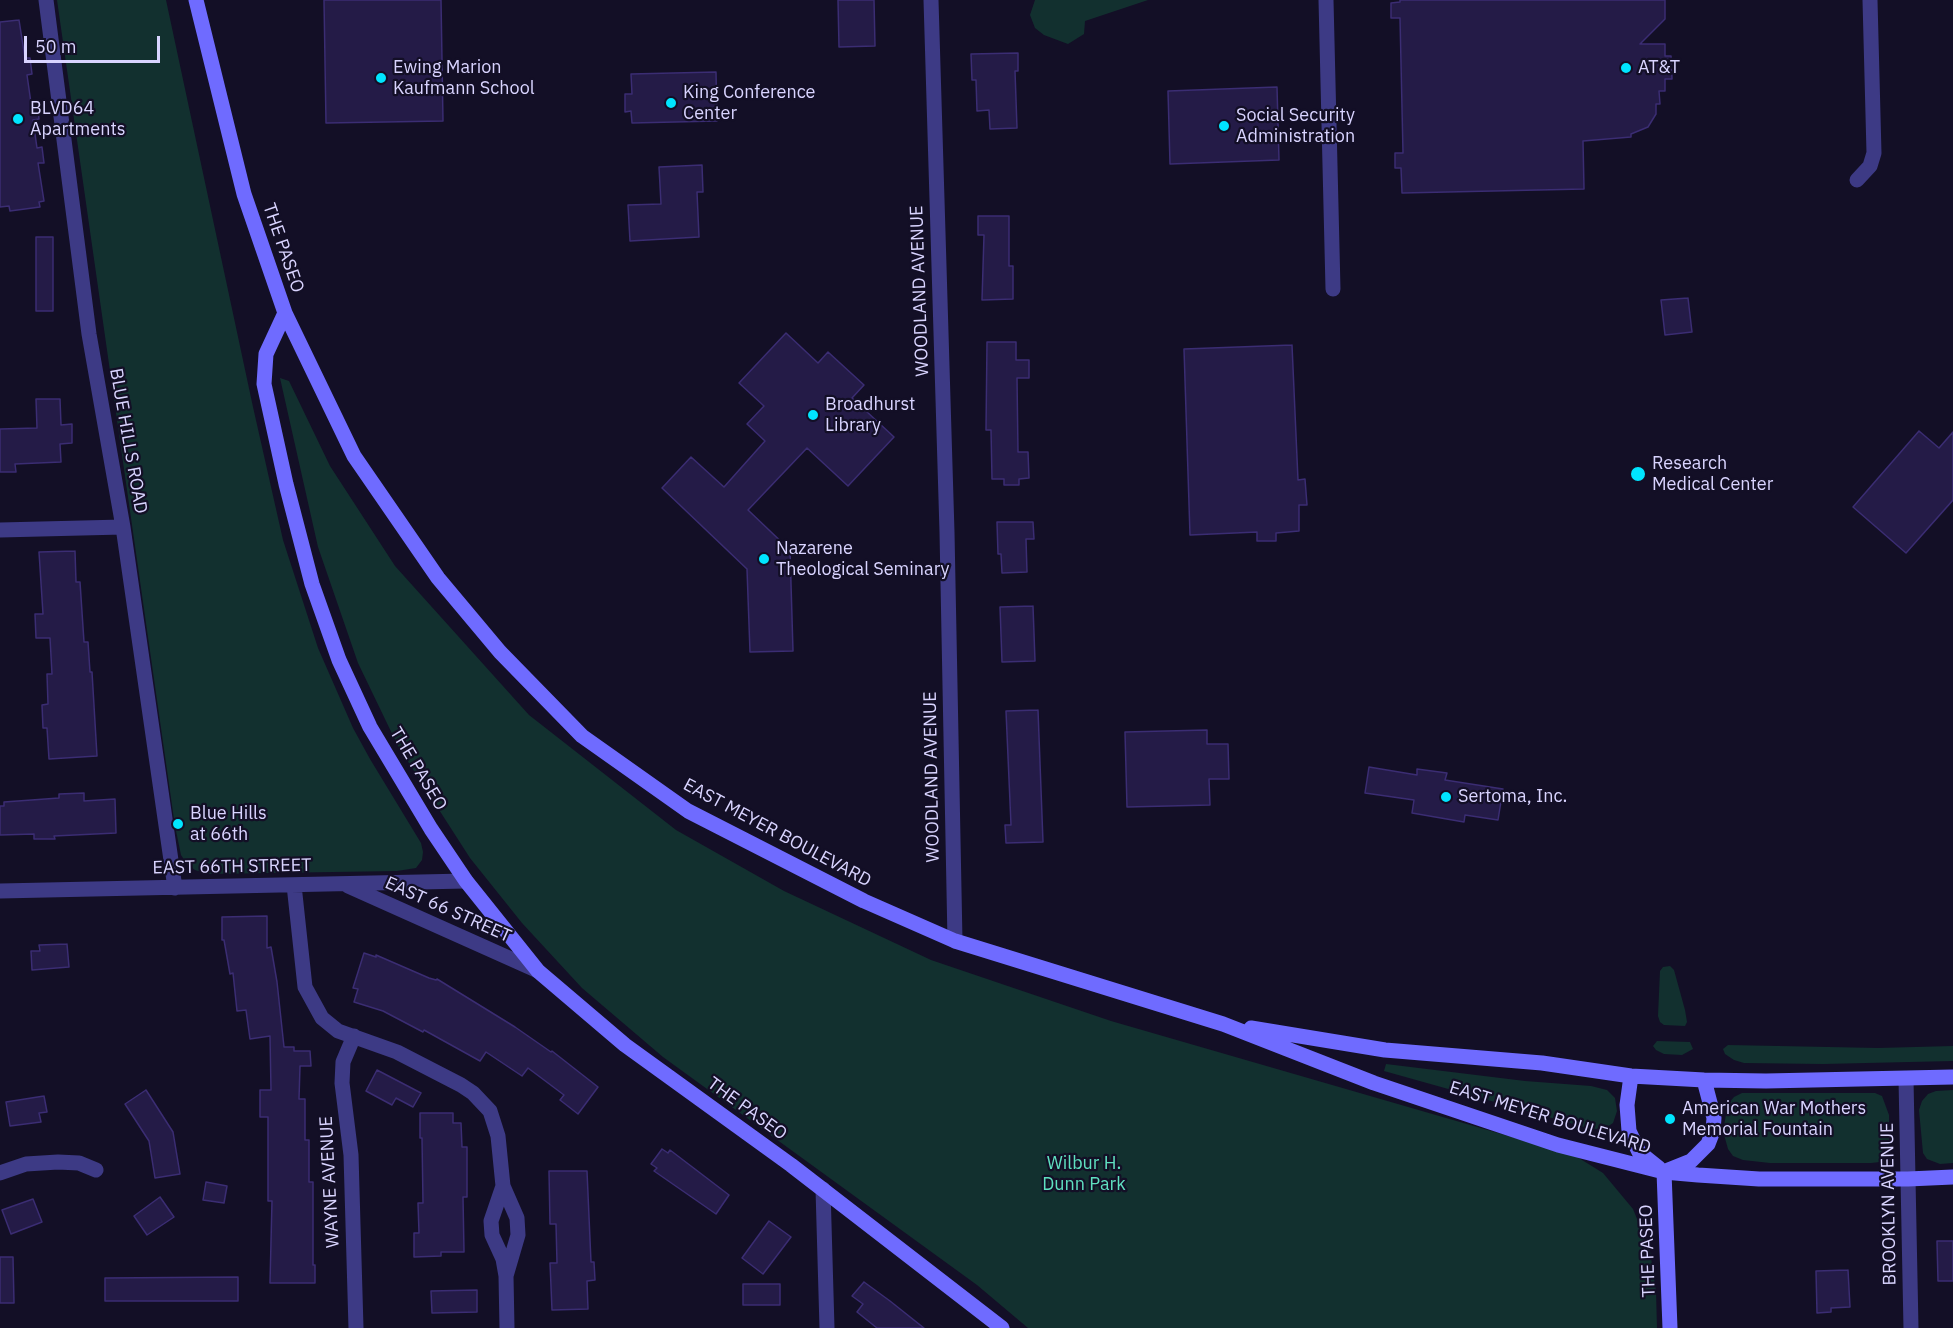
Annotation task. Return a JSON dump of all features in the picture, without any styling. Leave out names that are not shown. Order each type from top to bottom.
[{"type":"main road","name":"THE PASEO","points":[[196,0],[244,194],[285,313],[266,354],[264,384],[286,484],[312,584],[339,660],[370,727],[431,829],[466,881],[538,971],[625,1045],[823,1189],[1002,1328]]},
{"type":"main road","name":"EAST MEYER BOULEVARD","points":[[285,313],[354,456],[438,578],[500,652],[582,736],[688,812],[864,901],[955,941],[1223,1024],[1374,1083],[1558,1144],[1664,1172],[1759,1179],[1908,1179],[1953,1176]]},
{"type":"main road","name":"EAST MEYER BOULEVARD","points":[[1223,1024],[1385,1050],[1542,1063],[1631,1076]]},
{"type":"main road","points":[[1704,1080],[1714,1118],[1713,1131],[1708,1144],[1691,1161],[1664,1172],[1639,1152],[1629,1131],[1628,1105],[1631,1076],[1704,1080],[1953,1077]]},
{"type":"main road","name":"THE PASEO","points":[[1664,1172],[1670,1328]]},
{"type":"street","name":"BLUE HILLS ROAD","points":[[46,0],[89,334],[123,527],[175,888]]},
{"type":"street","name":"WOODLAND AVENUE","points":[[931,0],[947,532],[955,941]]},
{"type":"street","points":[[1326,0],[1333,290]]},
{"type":"street","points":[[1857,180],[1870,166],[1874,153],[1870,0]]},
{"type":"street","points":[[0,530],[123,527]]},
{"type":"street","name":"EAST 66TH STREET","points":[[0,891],[466,881]]},
{"type":"street","name":"EAST 66 STREET","points":[[342,884],[538,971]]},
{"type":"street","points":[[294,885],[306,987],[322,1018],[339,1030],[397,1052],[461,1085],[490,1111],[498,1136],[503,1186],[517,1218],[518,1235],[506,1276]]},
{"type":"street","name":"WAYNE AVENUE","points":[[354,1036],[343,1062],[342,1083],[351,1155],[356,1328]]},
{"type":"street","name":"BROOKLYN AVENUE","points":[[1906,1079],[1911,1328]]},
{"type":"street","points":[[0,1173],[26,1164],[58,1162],[79,1163],[96,1170]]},
{"type":"street","points":[[503,1186],[491,1221],[492,1235],[503,1259],[506,1276],[507,1328]]},
{"type":"street","points":[[823,1189],[827,1328]]},
{"type":"green space","points":[[57,0],[166,0],[283,540],[318,648],[353,728],[421,843],[422,860],[416,868],[397,871],[207,874],[195,870],[181,855]]},
{"type":"green space","points":[[1035,0],[1148,0],[1085,21],[1084,34],[1068,44],[1044,35],[1035,28],[1030,15]]},
{"type":"green space","name":"Wilbur H. Dunn Park","points":[[280,378],[289,381],[330,466],[395,566],[529,715],[676,830],[784,891],[931,960],[1111,1021],[1574,1155],[1603,1173],[1633,1209],[1650,1251],[1656,1291],[1657,1328],[1028,1328],[977,1285],[663,1057],[582,988],[522,923],[470,858],[398,746],[358,663],[318,547]]},
{"type":"green space","points":[[1670,966],[1674,970],[1685,1010],[1687,1022],[1685,1026],[1664,1025],[1658,1016],[1660,971],[1663,967]]},
{"type":"green space","points":[[1657,1041],[1690,1042],[1693,1049],[1682,1055],[1664,1054],[1653,1046]]},
{"type":"green space","points":[[1728,1045],[1878,1048],[1953,1046],[1953,1061],[1744,1063],[1725,1054],[1723,1049]]},
{"type":"green space","points":[[1386,1064],[1525,1081],[1591,1086],[1607,1090],[1615,1098],[1617,1111],[1613,1123],[1607,1127],[1596,1129],[1584,1127],[1384,1071]]},
{"type":"green space","points":[[1953,1090],[1953,1163],[1940,1164],[1927,1159],[1923,1153],[1919,1110],[1928,1094]]},
{"type":"green space","points":[[1742,1093],[1875,1093],[1882,1096],[1889,1115],[1887,1157],[1880,1162],[1871,1163],[1770,1163],[1743,1160],[1733,1156],[1728,1149],[1723,1131],[1728,1104]]},
{"type":"building","name":"Ewing Marion Kaufmann School","points":[[324,0],[441,0],[443,121],[326,123]]},
{"type":"building","points":[[838,0],[874,0],[875,46],[839,47]]},
{"type":"building","points":[[1400,0],[1665,0],[1665,19],[1640,44],[1665,44],[1665,56],[1671,56],[1672,79],[1665,79],[1665,91],[1659,91],[1660,104],[1656,104],[1656,114],[1648,127],[1631,134],[1631,137],[1583,141],[1584,189],[1402,193],[1401,168],[1395,168],[1395,153],[1403,153],[1400,18],[1391,18],[1391,3],[1400,2]]},
{"type":"building","name":"BLVD64 Apartments","points":[[19,20],[25,58],[30,58],[32,74],[27,75],[31,103],[37,102],[39,119],[33,120],[37,148],[42,147],[44,163],[38,163],[44,201],[39,202],[40,207],[10,211],[9,206],[0,207],[0,22]]},
{"type":"building","points":[[1018,53],[1018,71],[1015,71],[1017,128],[990,129],[989,110],[977,111],[976,80],[972,80],[971,54]]},
{"type":"building","name":"King Conference Center","points":[[716,72],[717,121],[632,123],[631,111],[625,112],[625,94],[632,94],[631,74]]},
{"type":"building","name":"Social Security Administration","points":[[1277,87],[1279,160],[1170,164],[1168,91]]},
{"type":"building","points":[[702,165],[703,192],[697,192],[699,237],[630,241],[628,205],[661,204],[659,167]]},
{"type":"building","points":[[978,216],[1009,216],[1009,266],[1013,266],[1013,299],[982,300],[984,235],[978,235]]},
{"type":"building","points":[[36,237],[53,237],[53,311],[36,311]]},
{"type":"building","points":[[1688,298],[1692,332],[1665,335],[1661,300]]},
{"type":"building","points":[[786,333],[818,363],[828,352],[864,385],[852,398],[894,437],[848,486],[807,448],[748,510],[790,550],[793,651],[750,652],[747,569],[662,488],[691,457],[724,487],[765,441],[747,424],[764,406],[739,383]]},
{"type":"building","points":[[987,342],[1016,342],[1016,360],[1029,360],[1029,378],[1017,378],[1018,452],[1028,452],[1029,478],[1019,479],[1019,485],[1004,485],[1004,479],[992,479],[991,430],[986,430]]},
{"type":"building","points":[[1292,345],[1298,480],[1305,479],[1307,505],[1299,505],[1299,531],[1276,533],[1276,541],[1257,541],[1257,532],[1190,535],[1184,349]]},
{"type":"building","points":[[36,399],[60,399],[61,425],[72,424],[72,443],[60,444],[61,462],[15,464],[16,472],[0,472],[0,429],[37,428]]},
{"type":"building","points":[[1919,431],[1939,448],[1953,432],[1953,500],[1906,553],[1853,507]]},
{"type":"building","points":[[997,522],[1033,522],[1034,539],[1026,539],[1027,572],[1002,573],[1001,554],[998,554]]},
{"type":"building","points":[[75,551],[76,582],[80,582],[84,642],[88,642],[90,672],[92,672],[97,756],[49,759],[47,728],[43,728],[42,705],[48,704],[47,674],[52,674],[50,638],[36,638],[35,614],[43,614],[39,552]]},
{"type":"building","points":[[1033,606],[1035,661],[1002,662],[1000,607]]},
{"type":"building","points":[[1038,710],[1043,842],[1006,843],[1005,825],[1011,825],[1006,711]]},
{"type":"building","points":[[1207,730],[1207,744],[1228,744],[1229,779],[1209,779],[1210,805],[1127,807],[1125,732]]},
{"type":"building","name":"Sertoma, Inc.","points":[[1369,767],[1417,775],[1417,769],[1447,773],[1445,780],[1503,789],[1498,820],[1465,815],[1464,822],[1412,813],[1414,800],[1365,793]]},
{"type":"building","points":[[84,793],[84,801],[115,799],[116,833],[54,836],[55,839],[34,839],[34,834],[0,835],[0,806],[4,806],[4,802],[59,798],[59,794]]},
{"type":"building","points":[[267,916],[267,948],[271,947],[284,1047],[294,1047],[294,1051],[310,1051],[311,1066],[300,1066],[299,1099],[305,1099],[305,1140],[309,1140],[309,1182],[313,1182],[315,1283],[270,1283],[272,1201],[268,1201],[268,1117],[260,1117],[260,1090],[271,1090],[270,1036],[250,1039],[246,1010],[237,1011],[233,973],[230,974],[224,940],[222,940],[222,917]]},
{"type":"building","points":[[67,944],[69,967],[32,970],[31,951],[40,951],[39,945]]},
{"type":"building","points":[[364,953],[376,957],[376,955],[429,978],[437,979],[552,1051],[598,1087],[578,1114],[560,1100],[564,1095],[528,1068],[522,1076],[486,1052],[480,1061],[424,1030],[423,1032],[383,1011],[354,1002],[358,989],[353,988]]},
{"type":"building","points":[[377,1070],[421,1093],[413,1107],[396,1098],[392,1105],[366,1091]]},
{"type":"building","points":[[146,1090],[173,1132],[180,1174],[155,1178],[149,1141],[125,1104]]},
{"type":"building","points":[[44,1096],[47,1112],[39,1113],[41,1122],[10,1126],[6,1102]]},
{"type":"building","points":[[420,1113],[453,1113],[453,1123],[461,1123],[462,1147],[467,1147],[467,1197],[463,1197],[464,1252],[441,1252],[441,1256],[414,1257],[414,1233],[419,1233],[418,1203],[423,1203]]},
{"type":"building","points":[[662,1149],[668,1153],[670,1150],[729,1195],[716,1214],[654,1171],[657,1168],[651,1164]]},
{"type":"building","points":[[549,1171],[587,1171],[591,1262],[594,1262],[595,1280],[587,1281],[588,1309],[552,1310],[550,1263],[557,1263],[556,1224],[550,1224]]},
{"type":"building","points":[[206,1182],[227,1186],[224,1203],[203,1200]]},
{"type":"building","points":[[160,1197],[174,1217],[147,1235],[134,1216]]},
{"type":"building","points":[[33,1199],[42,1222],[11,1234],[2,1210]]},
{"type":"building","points":[[769,1221],[791,1237],[763,1274],[742,1258]]},
{"type":"building","points":[[1937,1241],[1953,1241],[1953,1281],[1938,1281]]},
{"type":"building","points":[[0,1257],[13,1257],[14,1303],[0,1303]]},
{"type":"building","points":[[1848,1270],[1850,1307],[1831,1308],[1831,1312],[1817,1313],[1816,1271]]},
{"type":"building","points":[[238,1277],[238,1301],[105,1301],[105,1278]]},
{"type":"building","points":[[864,1282],[924,1328],[877,1328],[857,1312],[863,1304],[852,1296]]},
{"type":"building","points":[[743,1284],[780,1284],[780,1305],[743,1305]]},
{"type":"building","points":[[477,1290],[477,1312],[432,1313],[431,1291]]},
{"type":"place","name":"AT&T","points":[[1626,68]]},
{"type":"place","name":"Ewing Marion Kaufmann School","points":[[381,78]]},
{"type":"place","name":"King Conference Center","points":[[671,103]]},
{"type":"place","name":"BLVD64 Apartments","points":[[18,119]]},
{"type":"place","name":"Social Security Administration","points":[[1224,126]]},
{"type":"place","name":"Broadhurst Library","points":[[813,415]]},
{"type":"place","name":"Research Medical Center","points":[[1638,474]]},
{"type":"place","name":"Nazarene Theological Seminary","points":[[764,559]]},
{"type":"place","name":"Sertoma, Inc.","points":[[1446,797]]},
{"type":"place","name":"Blue Hills at 66th","points":[[178,824]]},
{"type":"place","name":"American War Mothers Memorial Fountain","points":[[1670,1119]]}]
